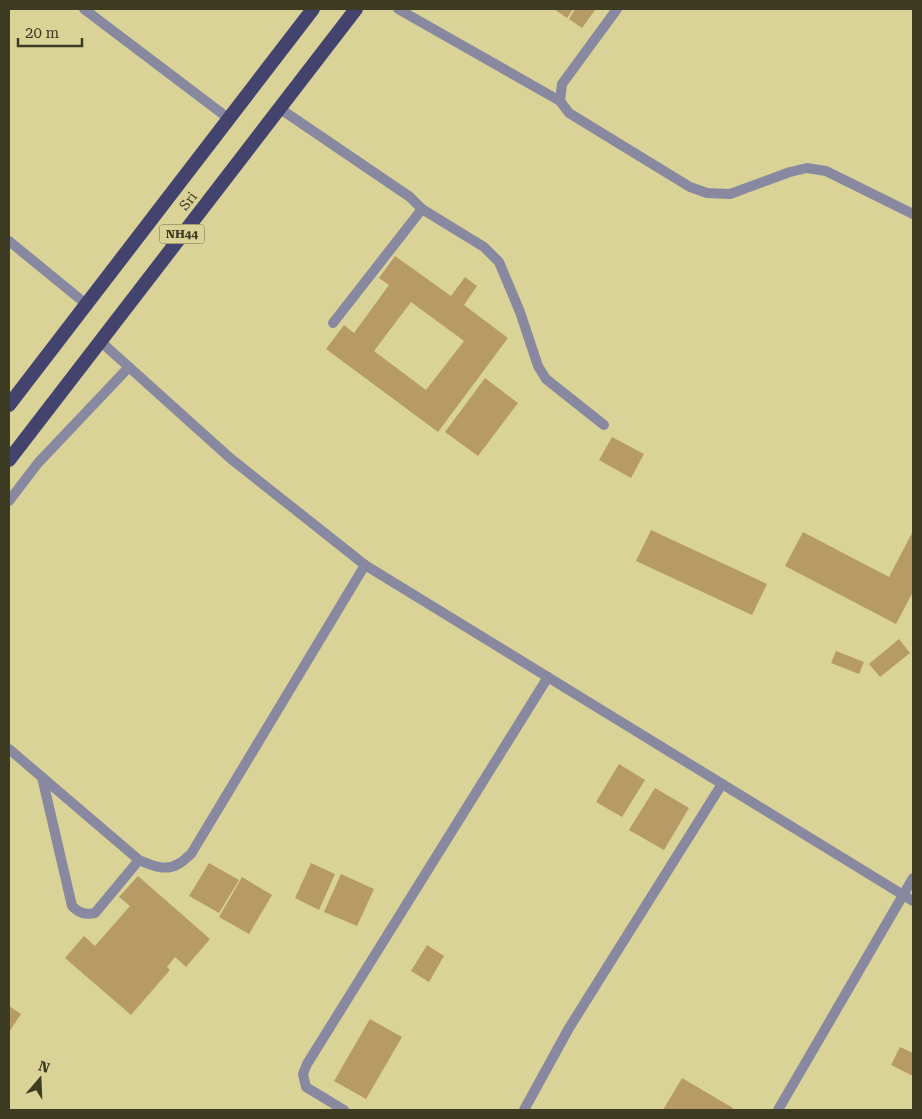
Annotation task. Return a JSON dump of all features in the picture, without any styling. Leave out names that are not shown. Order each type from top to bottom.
[{"type":"highway","name":"NH44","points":[[9,405],[312,9]]},
{"type":"highway","name":"Sri","points":[[9,460],[356,9]]},
{"type":"street","points":[[84,9],[228,118]]},
{"type":"street","points":[[398,9],[560,101],[570,113],[690,188],[707,193],[730,194],[790,172],[808,168],[826,171],[913,214]]},
{"type":"street","points":[[560,101],[562,84],[617,9]]},
{"type":"street","points":[[279,108],[410,197],[422,208],[484,247],[499,262],[520,312],[538,366],[546,379],[604,425]]},
{"type":"street","points":[[333,323],[422,208]]},
{"type":"street","points":[[9,241],[86,304]]},
{"type":"street","points":[[100,341],[230,458],[365,565],[913,901]]},
{"type":"street","points":[[9,501],[38,463],[130,367]]},
{"type":"street","points":[[9,750],[139,860],[153,866],[166,868],[177,865],[191,854],[365,565]]},
{"type":"street","points":[[344,1110],[306,1087],[303,1074],[307,1064],[548,677]]},
{"type":"street","points":[[42,777],[72,906],[77,911],[95,914],[139,860]]},
{"type":"street","points":[[524,1110],[569,1028],[722,784]]},
{"type":"street","points":[[778,1110],[913,878]]},
{"type":"building","points":[[554,9],[573,9],[567,18]]},
{"type":"building","points":[[575,9],[595,10],[582,28],[569,19]]},
{"type":"building","points":[[395,256],[451,296],[465,277],[477,286],[464,305],[508,338],[438,432],[326,349],[344,325],[354,333],[389,285],[379,278]],"holes":[[[411,302],[464,341],[426,390],[374,351]]]},
{"type":"building","points":[[485,378],[518,403],[478,456],[445,432]]},
{"type":"building","points":[[612,437],[644,454],[631,478],[599,460]]},
{"type":"building","points":[[651,530],[767,584],[752,615],[636,561]]},
{"type":"building","points":[[913,531],[913,592],[896,624],[785,566],[803,532],[889,577]]},
{"type":"building","points":[[899,639],[910,653],[880,677],[869,664]]},
{"type":"building","points":[[836,651],[864,662],[859,674],[831,663]]},
{"type":"building","points":[[619,764],[645,780],[622,817],[596,802]]},
{"type":"building","points":[[655,788],[689,808],[664,850],[629,830]]},
{"type":"building","points":[[209,863],[239,880],[219,913],[189,896]]},
{"type":"building","points":[[311,863],[335,874],[319,910],[295,898]]},
{"type":"building","points":[[341,874],[374,889],[357,926],[324,912]]},
{"type":"building","points":[[138,876],[210,939],[186,967],[175,957],[167,967],[170,970],[131,1015],[65,958],[84,936],[95,946],[130,906],[119,897]]},
{"type":"building","points":[[242,877],[272,895],[249,934],[219,917]]},
{"type":"building","points":[[427,945],[444,956],[429,982],[411,971]]},
{"type":"building","points":[[9,1006],[21,1014],[9,1032]]},
{"type":"building","points":[[370,1019],[402,1037],[366,1099],[334,1081]]},
{"type":"building","points":[[900,1047],[913,1053],[913,1076],[891,1065]]},
{"type":"building","points":[[682,1078],[733,1108],[731,1110],[663,1110]]}]
